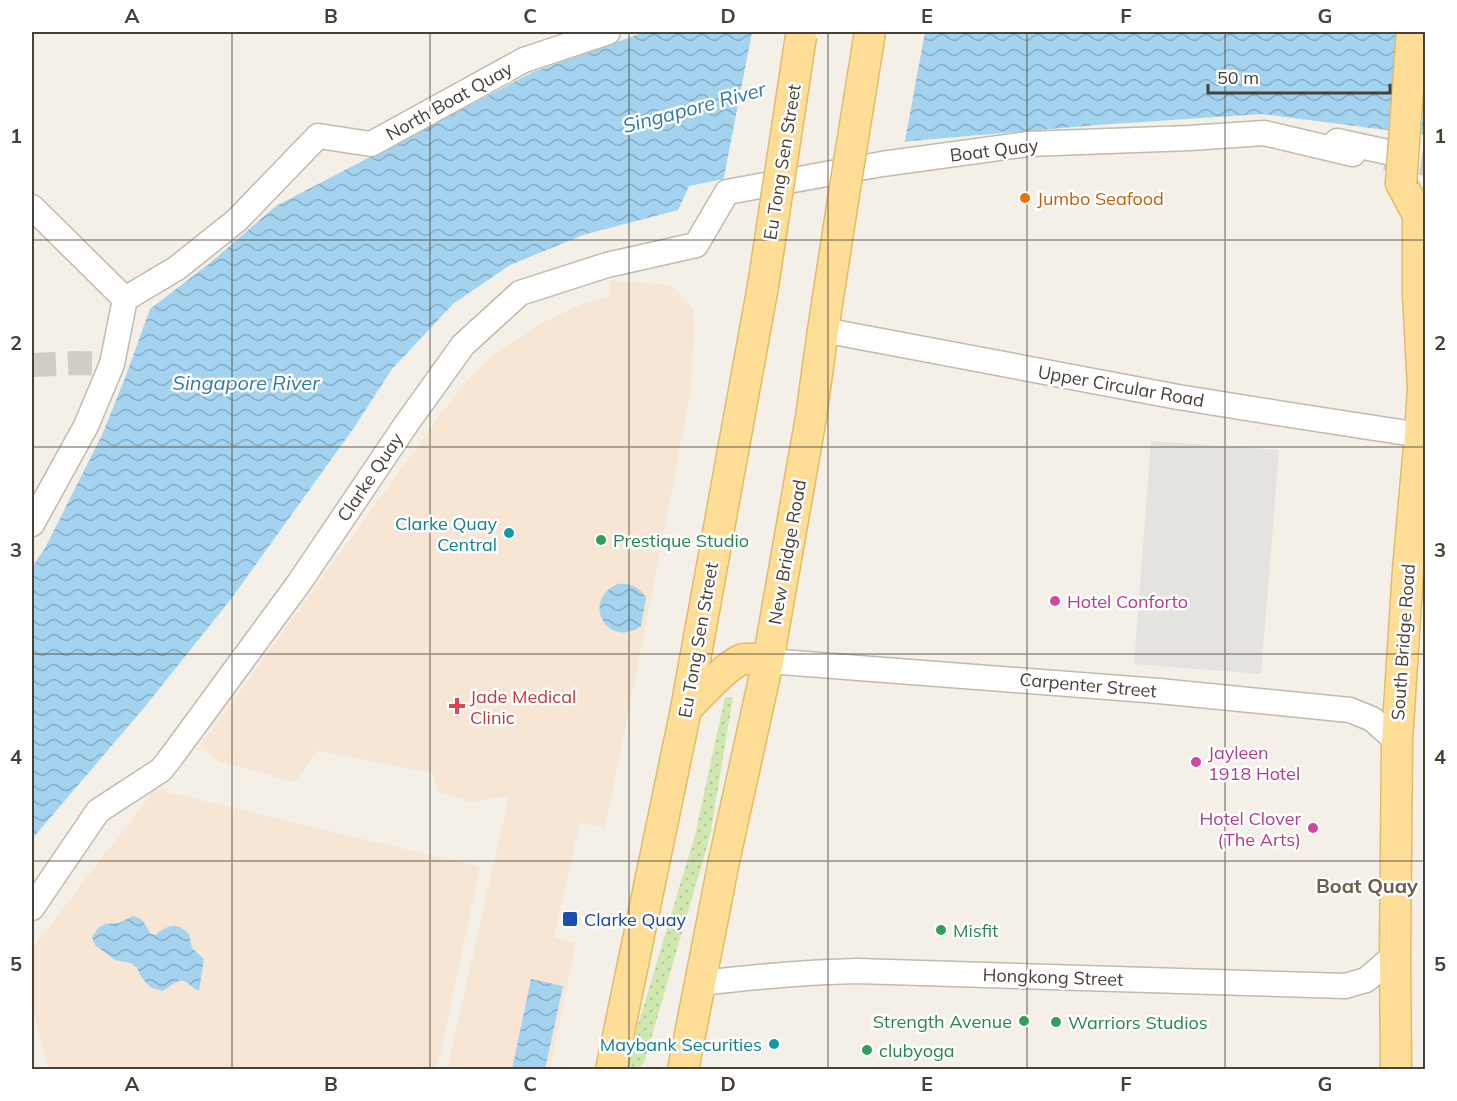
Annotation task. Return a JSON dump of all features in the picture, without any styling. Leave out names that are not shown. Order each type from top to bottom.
[{"type":"main road","name":"New Bridge Road","points":[[681,1066],[768,661],[811,417],[870,32]]},
{"type":"main road","name":"South Bridge Road","points":[[1396,1070],[1397,741],[1408,570],[1421,490],[1420,435],[1423,388],[1418,294],[1422,210],[1401,183],[1412,32]]},
{"type":"main road","name":"Eu Tong Sen Street","points":[[614,1066],[686,709],[763,286],[801,33]]},
{"type":"main road","points":[[686,709],[736,662],[745,659],[768,661]]},
{"type":"street","name":"North Boat Quay","points":[[125,299],[177,268],[237,220],[318,136],[371,144],[524,60],[608,32]]},
{"type":"street","name":"Boat Quay","points":[[1264,133],[1266,125],[1392,153]]},
{"type":"street","name":"Boat Quay","points":[[727,192],[882,164],[1028,144],[1264,133],[1353,154]]},
{"type":"street","name":"Clarke Quay","points":[[32,908],[98,812],[161,770],[172,756],[300,583],[406,423],[463,345],[520,293],[607,265],[696,244],[727,192]]},
{"type":"street","points":[[32,207],[125,299],[112,364],[86,426],[32,524]]},
{"type":"street","name":"Upper Circular Road","points":[[823,330],[1178,397],[1420,435]]},
{"type":"street","points":[[1408,570],[1425,546]]},
{"type":"street","name":"Carpenter Street","points":[[768,661],[1159,691],[1350,710],[1371,719],[1397,741]]},
{"type":"street","name":"Hongkong Street","points":[[700,983],[788,974],[857,971],[1345,986],[1366,980],[1395,955]]},
{"type":"shaded area","name":"Clarke Quay Central","points":[[609,280],[669,285],[693,310],[694,331],[690,395],[605,828],[580,823],[554,937],[576,943],[550,1069],[447,1069],[509,796],[471,802],[439,792],[433,773],[317,751],[295,782],[220,762],[200,746],[468,379],[498,351],[542,323],[582,304],[609,296]]},
{"type":"shaded area","points":[[1151,441],[1279,450],[1261,674],[1134,664]]},
{"type":"shaded area","points":[[155,789],[480,867],[437,1069],[49,1069],[32,1008],[32,949]]},
{"type":"green space","points":[[725,697],[733,697],[710,836],[644,1063],[637,1069],[629,1066],[628,1058],[695,835]]},
{"type":"water","name":"Singapore River","points":[[645,32],[1425,32],[1425,135],[1262,114],[911,141],[689,186],[678,210],[583,235],[510,265],[453,304],[392,369],[353,429],[231,599],[143,709],[32,839],[32,567],[45,548],[102,435],[150,309],[210,263],[276,206],[533,72]]},
{"type":"water","points":[[618,584],[634,586],[646,597],[641,626],[629,632],[618,632],[609,628],[600,611],[601,601],[606,592]]},
{"type":"water","points":[[133,916],[141,920],[150,933],[155,935],[172,926],[180,927],[189,934],[192,948],[204,959],[199,991],[183,981],[162,991],[150,987],[131,963],[115,960],[95,945],[92,937],[99,927],[119,923]]},
{"type":"water","points":[[531,979],[563,986],[545,1069],[512,1069]]},
{"type":"pier","points":[[752,32],[925,32],[904,146],[723,182]]},
{"type":"tunnel","points":[[1385,158],[1426,164]]},
{"type":"tunnel","points":[[32,365],[112,364]]},
{"type":"place","name":"Jumbo Seafood","points":[[1025,198]]},
{"type":"place","name":"Clarke Quay Central","points":[[509,533]]},
{"type":"place","name":"Prestique Studio","points":[[601,540]]},
{"type":"place","name":"Hotel Conforto","points":[[1055,601]]},
{"type":"place","name":"Jade Medical Clinic","points":[[457,706]]},
{"type":"place","name":"Jayleen 1918 Hotel","points":[[1196,762]]},
{"type":"place","name":"Hotel Clover (The Arts)","points":[[1313,828]]},
{"type":"place","name":"Clarke Quay","points":[[570,919]]},
{"type":"place","name":"Misfit","points":[[941,930]]},
{"type":"place","name":"Strength Avenue","points":[[1024,1021]]},
{"type":"place","name":"Warriors Studios","points":[[1056,1022]]},
{"type":"place","name":"Maybank Securities","points":[[774,1044]]},
{"type":"place","name":"clubyoga","points":[[867,1050]]},
{"type":"district","name":"Boat Quay","points":[[1367,885]]}]
